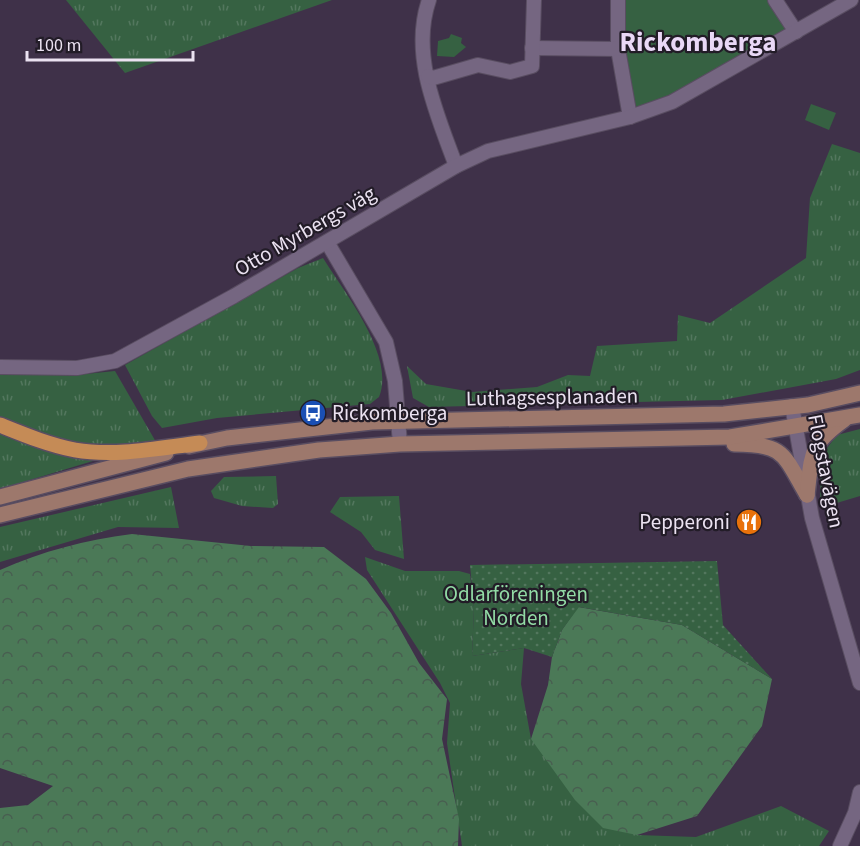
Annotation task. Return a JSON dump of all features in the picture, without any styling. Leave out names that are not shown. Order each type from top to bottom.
[{"type":"main road","name":"Luthagsesplanaden","points":[[0,497],[200,443],[327,425],[399,420],[684,416],[792,406],[860,393]]},
{"type":"main road","name":"Luthagsesplanaden","points":[[0,515],[141,479],[217,463],[319,450],[400,444],[730,437],[796,428],[853,416]]},
{"type":"main road","points":[[807,495],[813,450],[823,436],[853,416]]},
{"type":"main road","points":[[0,425],[54,446],[77,451],[112,452],[200,443]]},
{"type":"main road","points":[[624,440],[659,446],[762,444],[775,448],[785,457],[807,495]]},
{"type":"street","points":[[429,0],[421,40],[422,56],[438,118],[456,166]]},
{"type":"street","points":[[428,76],[433,78],[478,65],[510,72],[532,66],[534,0]]},
{"type":"street","points":[[618,0],[618,49],[630,117]]},
{"type":"street","points":[[775,0],[796,32]]},
{"type":"street","name":"Otto Myrbergs väg","points":[[0,367],[76,368],[115,362],[456,166],[488,151],[630,117],[672,102],[851,0]]},
{"type":"street","points":[[532,48],[618,49]]},
{"type":"street","points":[[327,242],[386,342],[395,381],[400,444]]},
{"type":"street","name":"Flogstavägen","points":[[792,406],[807,495],[860,682]]},
{"type":"street","points":[[840,846],[855,813],[860,792]]},
{"type":"green space","points":[[66,0],[332,0],[125,73]]},
{"type":"green space","points":[[619,0],[775,0],[792,26],[670,95],[629,110]]},
{"type":"green space","points":[[451,34],[462,38],[461,43],[466,47],[454,57],[437,56],[438,41],[449,38]]},
{"type":"green space","points":[[811,104],[836,113],[829,130],[805,120]]},
{"type":"green space","points":[[832,144],[860,153],[860,370],[836,379],[722,400],[429,407],[413,398],[407,366],[426,384],[472,392],[537,387],[568,375],[590,376],[597,346],[677,341],[678,315],[710,323],[806,258],[810,198]]},
{"type":"green space","points":[[323,258],[354,306],[374,344],[380,363],[382,381],[379,397],[370,404],[217,418],[162,428],[152,416],[125,365],[298,268]]},
{"type":"green space","points":[[115,371],[156,442],[0,489],[0,374],[76,375]]},
{"type":"green space","points":[[860,429],[860,496],[820,508],[821,456],[837,435]]},
{"type":"green space","points":[[276,476],[278,504],[273,508],[242,506],[214,498],[211,491],[224,477]]},
{"type":"green space","points":[[171,487],[179,528],[118,527],[0,562],[0,527]]},
{"type":"green space","points":[[399,496],[404,559],[375,550],[361,532],[330,512],[340,497]]},
{"type":"green space","points":[[132,534],[251,546],[324,547],[366,579],[391,613],[419,663],[447,699],[442,739],[459,819],[458,846],[0,846],[0,808],[28,805],[53,786],[0,768],[0,570],[64,547]]},
{"type":"green space","points":[[365,557],[405,571],[459,571],[470,574],[474,608],[472,656],[524,648],[521,684],[531,739],[637,835],[696,837],[781,806],[829,831],[819,846],[462,846],[447,743],[450,703],[440,683],[367,570]]},
{"type":"green space","name":"Odlarföreningen Norden","points":[[717,561],[723,625],[772,679],[682,625],[579,607],[562,630],[552,657],[524,648],[472,656],[474,608],[470,565]]},
{"type":"green space","points":[[578,607],[682,625],[772,679],[762,726],[697,816],[637,835],[603,828],[575,800],[531,739],[548,685],[552,657],[562,630]]},
{"type":"place","name":"Rickomberga","points":[[313,413]]},
{"type":"place","name":"Pepperoni","points":[[749,522]]},
{"type":"district","name":"Rickomberga","points":[[698,42]]}]
